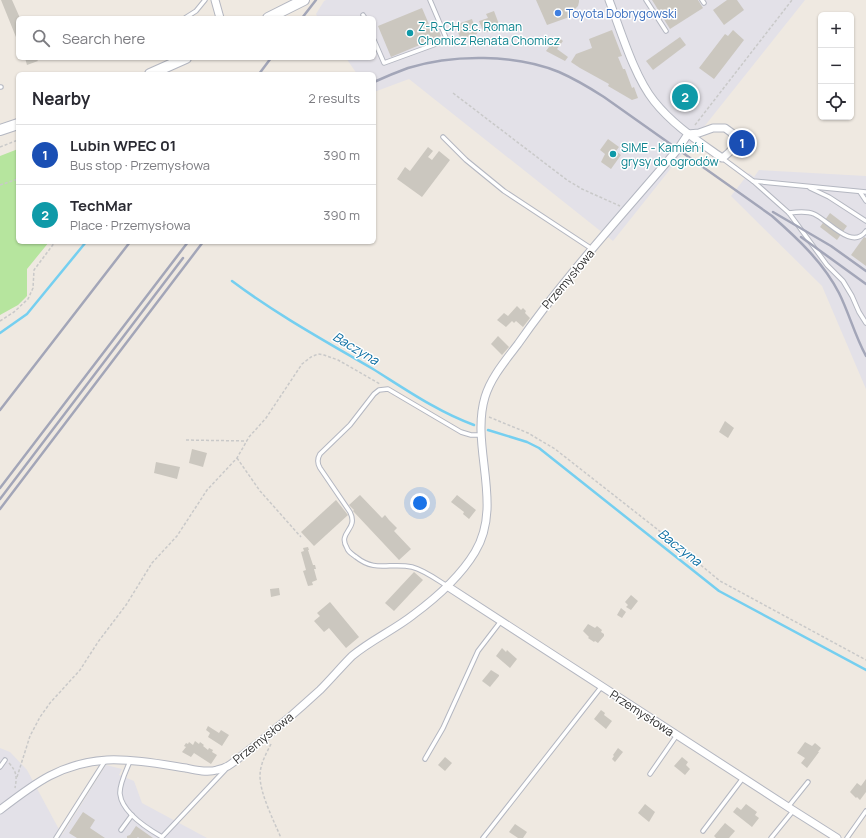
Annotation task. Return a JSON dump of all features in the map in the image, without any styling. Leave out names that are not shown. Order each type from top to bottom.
[{"type":"main road","points":[[272,16],[304,0]]},
{"type":"main road","points":[[154,72],[182,60]]},
{"type":"main road","points":[[0,130],[16,125]]},
{"type":"street","points":[[215,0],[219,16]]},
{"type":"street","points":[[609,0],[637,72],[645,88],[662,111],[688,134],[722,158],[730,153],[735,144],[732,133],[725,128],[713,128],[699,133],[688,134]]},
{"type":"street","name":"Przemysłowa","points":[[0,810],[37,782],[53,773],[86,763],[105,760],[130,761],[215,771],[228,767],[280,726],[321,689],[351,657],[372,641],[412,616],[447,586],[463,569],[476,551],[485,526],[487,501],[480,435],[483,401],[487,390],[494,377],[542,310],[678,149],[688,134]]},
{"type":"street","name":"Przemysłowa","points":[[447,586],[838,838]]},
{"type":"lane","points":[[188,16],[196,11],[205,0]]},
{"type":"lane","points":[[376,45],[384,63],[447,40],[430,0]]},
{"type":"lane","points":[[646,0],[666,31]]},
{"type":"lane","points":[[443,137],[466,160],[504,191],[593,249]]},
{"type":"lane","points":[[722,158],[753,181],[789,212],[827,265],[844,281],[866,323]]},
{"type":"lane","points":[[753,181],[866,192]]},
{"type":"lane","points":[[808,186],[829,197],[866,221]]},
{"type":"lane","points":[[860,192],[866,201]]},
{"type":"lane","points":[[789,212],[809,212],[815,214],[846,236],[852,238],[859,236],[866,231]]},
{"type":"lane","points":[[447,586],[422,571],[411,567],[381,567],[370,565],[357,558],[347,550],[344,541],[345,535],[352,526],[354,519],[318,464],[318,458],[320,454],[350,425],[374,394],[379,390],[388,389],[461,432],[471,435],[480,435]]},
{"type":"lane","points":[[425,759],[443,728],[478,652],[501,621]]},
{"type":"lane","points":[[483,838],[602,686]]},
{"type":"lane","points":[[650,774],[677,735]]},
{"type":"lane","points":[[0,767],[5,760]]},
{"type":"lane","points":[[56,838],[105,760]]},
{"type":"lane","points":[[130,761],[120,794],[128,811],[149,830],[162,838],[228,767]]},
{"type":"lane","points":[[703,831],[743,778]]},
{"type":"lane","points":[[771,838],[808,782]]},
{"type":"lane","points":[[847,838],[866,811]]},
{"type":"lane","points":[[121,830],[132,814]]},
{"type":"path","points":[[688,134],[792,0]]},
{"type":"path","points":[[453,93],[567,180],[582,189],[627,209]]},
{"type":"path","points":[[0,147],[16,141]]},
{"type":"path","points":[[0,185],[16,180]]},
{"type":"path","points":[[0,321],[14,312],[28,299],[33,288],[34,270],[54,244]]},
{"type":"path","points":[[12,800],[17,777],[30,736],[40,717],[50,703],[80,670],[98,642],[126,605],[152,563],[176,536],[207,490],[237,458],[256,429],[271,412],[302,364],[311,356],[324,354],[338,360],[388,389]]},
{"type":"path","points":[[482,413],[528,433],[555,449],[657,529],[720,581],[866,660]]},
{"type":"path","points":[[186,440],[247,442]]},
{"type":"path","points":[[237,458],[260,491],[301,537]]},
{"type":"path","points":[[273,739],[263,759],[260,777],[265,800],[281,838]]},
{"type":"path","points":[[5,760],[13,768],[17,777]]},
{"type":"shaded area","points":[[805,0],[613,241],[409,79],[376,91],[376,72],[356,72],[347,60],[376,60],[376,16],[317,16],[316,14],[324,1]]},
{"type":"shaded area","points":[[759,170],[866,176],[866,389],[822,286],[731,196],[749,173],[754,177]]},
{"type":"shaded area","points":[[0,748],[10,752],[27,770],[62,835],[106,765],[122,769],[119,775],[134,781],[142,803],[207,838],[0,838]]},
{"type":"green space","points":[[16,150],[16,244],[47,244],[27,269],[27,296],[18,305],[0,315],[0,156]]},
{"type":"building","points":[[1,0],[12,0],[19,16],[16,16],[16,37]]},
{"type":"building","name":"Toyota Dobrygowski","points":[[536,0],[579,0],[579,2],[578,6],[574,10],[575,15],[547,25]]},
{"type":"building","points":[[652,0],[698,0],[703,8],[670,29]]},
{"type":"building","points":[[727,0],[737,0],[744,10],[724,25],[713,10]]},
{"type":"building","name":"Z-R-CH s.c. Roman Chomicz Renata Chomicz","points":[[422,8],[431,29],[437,26],[441,36],[391,57],[378,26]]},
{"type":"building","points":[[494,11],[500,27],[484,33],[479,21],[488,18],[486,14]]},
{"type":"building","points":[[472,19],[477,34],[464,38],[463,36],[460,37],[455,25]]},
{"type":"building","points":[[612,30],[622,56],[618,57],[623,69],[625,69],[632,88],[634,87],[638,98],[632,100],[608,86],[609,84],[571,62],[576,54],[592,48],[589,39]]},
{"type":"building","points":[[733,30],[744,40],[714,79],[699,68],[725,34],[728,36]]},
{"type":"building","points":[[557,36],[563,41],[557,49],[568,57],[565,61],[546,51]]},
{"type":"building","points":[[680,37],[686,45],[653,70],[646,61]]},
{"type":"building","points":[[26,60],[38,61],[27,65]]},
{"type":"building","points":[[688,88],[694,95],[682,105],[676,98]]},
{"type":"building","name":"SIME - Kamień i grysy do ogrodów","points":[[608,139],[619,147],[616,151],[621,155],[611,169],[601,162],[605,154],[600,150]]},
{"type":"building","points":[[428,147],[433,151],[428,157],[432,160],[439,151],[450,160],[422,197],[397,179],[405,167],[410,171]]},
{"type":"building","points":[[830,213],[847,226],[837,240],[820,227]]},
{"type":"building","points":[[864,237],[866,238],[866,266],[851,255]]},
{"type":"building","points":[[517,306],[521,310],[523,308],[526,311],[525,313],[530,318],[523,327],[516,321],[514,323],[512,321],[506,327],[497,320],[504,313],[508,316]]},
{"type":"building","points":[[498,336],[509,347],[502,355],[491,344]]},
{"type":"building","points":[[725,421],[734,428],[728,438],[719,432]]},
{"type":"building","points":[[192,449],[207,453],[203,467],[189,463]]},
{"type":"building","points":[[156,462],[180,467],[177,479],[154,473]]},
{"type":"building","points":[[360,495],[382,518],[385,515],[397,528],[394,531],[411,549],[399,560],[349,505]]},
{"type":"building","points":[[457,495],[476,510],[469,519],[463,514],[464,512],[451,502]]},
{"type":"building","points":[[336,500],[348,515],[314,546],[301,532]]},
{"type":"building","points":[[308,547],[313,565],[315,565],[316,569],[314,569],[317,580],[312,582],[313,585],[308,586],[303,571],[306,570],[301,552],[304,551],[303,548]]},
{"type":"building","points":[[414,572],[423,580],[394,611],[385,603]]},
{"type":"building","points":[[279,588],[280,595],[271,597],[270,589]]},
{"type":"building","points":[[631,595],[638,601],[631,610],[626,607],[628,605],[625,602]]},
{"type":"building","points":[[330,602],[359,637],[346,648],[329,628],[324,632],[314,621],[320,616],[317,613]]},
{"type":"building","points":[[621,608],[626,612],[622,618],[617,615]]},
{"type":"building","points":[[588,624],[595,628],[597,626],[602,630],[601,632],[604,636],[598,643],[588,638],[589,637],[583,631]]},
{"type":"building","points":[[502,648],[506,652],[507,650],[517,659],[510,668],[496,656]]},
{"type":"building","points":[[491,670],[499,676],[490,687],[482,681]]},
{"type":"building","points":[[601,710],[605,713],[604,715],[612,721],[606,729],[594,719]]},
{"type":"building","points":[[208,726],[219,733],[221,730],[229,735],[222,746],[208,737],[210,733],[206,730]]},
{"type":"building","points":[[195,741],[199,744],[200,742],[208,750],[209,748],[213,750],[212,752],[217,755],[211,764],[194,753],[191,757],[182,752],[186,747],[184,746],[186,743],[188,744],[189,742],[193,745]]},
{"type":"building","points":[[805,742],[812,746],[815,743],[821,748],[807,768],[801,763],[805,758],[797,753]]},
{"type":"building","points":[[618,748],[623,752],[615,762],[612,759]]},
{"type":"building","points":[[445,757],[452,763],[445,771],[438,765]]},
{"type":"building","points":[[682,757],[688,762],[686,765],[690,769],[685,775],[674,766]]},
{"type":"building","points":[[866,779],[866,792],[860,800],[850,792],[857,783],[861,786]]},
{"type":"building","points":[[645,804],[655,812],[649,822],[638,813]]},
{"type":"building","points":[[746,804],[757,812],[755,815],[759,818],[752,827],[733,812],[737,807],[741,810]]},
{"type":"building","points":[[83,812],[95,820],[90,828],[105,838],[77,838],[69,833]]},
{"type":"building","points":[[725,823],[735,831],[729,838],[716,838],[714,836]]},
{"type":"building","points":[[515,824],[527,832],[523,838],[518,838],[509,832]]},
{"type":"building","points":[[136,826],[153,838],[127,838]]},
{"type":"waterway","name":"Baczyna","points":[[0,333],[27,314],[84,244]]},
{"type":"waterway","name":"Baczyna","points":[[232,281],[283,316],[422,400],[448,414],[474,425]]},
{"type":"waterway","name":"Baczyna","points":[[488,430],[527,442],[539,448],[719,591],[866,670]]},
{"type":"railway","points":[[304,16],[316,0]]},
{"type":"railway","points":[[376,81],[408,68],[426,63],[464,58],[484,58],[504,59],[542,66],[559,72],[582,84],[604,97],[772,216],[791,233],[809,251],[833,282],[843,301],[866,356]]},
{"type":"railway","points":[[260,72],[270,60]]},
{"type":"railway","points":[[773,212],[831,246],[866,271]]},
{"type":"railway","points":[[801,237],[866,284]]},
{"type":"railway","points":[[0,410],[128,244]]},
{"type":"railway","points":[[0,488],[186,244]]},
{"type":"railway","points":[[0,509],[201,244]]},
{"type":"railway","points":[[0,499],[183,258]]},
{"type":"place","name":"Toyota Dobrygowski","points":[[558,13]]},
{"type":"place","name":"Z-R-CH s.c. Roman Chomicz Renata Chomicz","points":[[410,33]]},
{"type":"place","name":"TechMar","points":[[685,97]]},
{"type":"place","name":"Lubin WPEC 01","points":[[742,143]]},
{"type":"place","name":"SIME - Kamień i grysy do ogrodów","points":[[613,154]]}]
